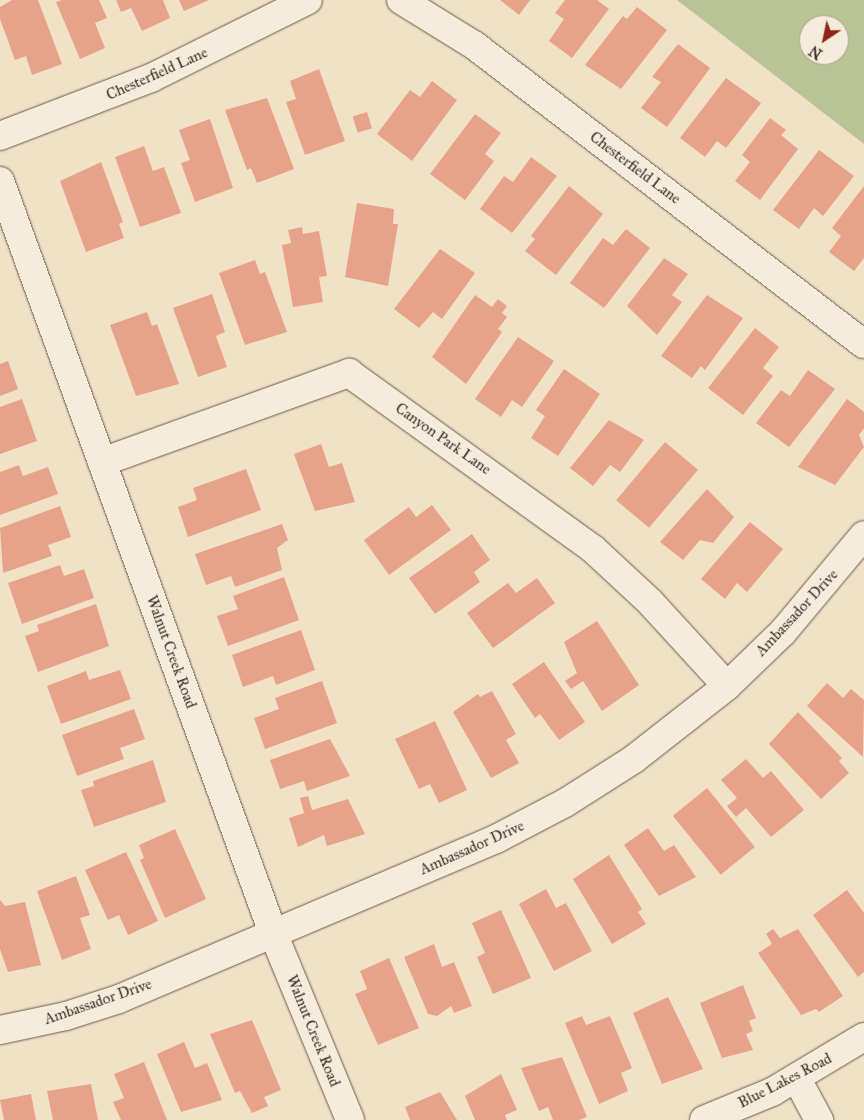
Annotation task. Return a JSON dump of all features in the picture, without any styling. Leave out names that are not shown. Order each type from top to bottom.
[{"type":"street","name":"Chesterfield Lane","points":[[0,136],[151,78],[308,0]]},
{"type":"street","name":"Chesterfield Lane","points":[[401,0],[474,45],[864,344]]},
{"type":"street","name":"Walnut Creek Road","points":[[0,181],[273,934],[350,1120]]},
{"type":"street","name":"Canyon Park Lane","points":[[102,462],[349,373],[593,549],[650,602],[727,686]]},
{"type":"street","name":"Ambassador Drive","points":[[0,1030],[66,1016],[119,999],[496,839],[565,803],[634,759],[727,686],[783,632],[864,535]]},
{"type":"street","name":"Blue Lakes Road","points":[[704,1120],[796,1079],[864,1037]]},
{"type":"street","points":[[796,1079],[818,1120]]},
{"type":"green space","points":[[677,0],[864,0],[864,144]]},
{"type":"building","points":[[12,0],[38,0],[62,64],[32,75],[26,56],[15,60],[0,19],[0,7]]},
{"type":"building","points":[[62,0],[99,0],[107,18],[95,23],[105,48],[80,59],[56,2]]},
{"type":"building","points":[[116,0],[163,0],[170,18],[142,31],[131,8],[121,12]]},
{"type":"building","points":[[179,0],[209,0],[184,11]]},
{"type":"building","points":[[500,0],[530,0],[519,15]]},
{"type":"building","points":[[565,0],[597,0],[609,9],[572,58],[549,41],[564,19],[555,13]]},
{"type":"building","points":[[637,7],[667,30],[621,89],[585,65],[623,16],[627,19]]},
{"type":"building","points":[[678,44],[710,68],[667,127],[641,108],[661,82],[652,77]]},
{"type":"building","points":[[319,69],[345,141],[305,155],[286,102],[296,99],[290,81]]},
{"type":"building","points":[[726,78],[761,103],[726,148],[717,141],[705,157],[680,138]]},
{"type":"building","points":[[432,81],[457,100],[412,161],[377,134],[410,90],[420,97]]},
{"type":"building","points":[[267,98],[294,169],[257,183],[251,168],[247,170],[225,110]]},
{"type":"building","points":[[367,112],[372,128],[358,133],[353,116]]},
{"type":"building","points":[[475,114],[501,133],[485,154],[494,161],[465,200],[430,174]]},
{"type":"building","points":[[770,118],[786,130],[781,135],[798,149],[760,200],[735,181],[750,162],[742,155]]},
{"type":"building","points":[[210,119],[233,188],[195,202],[181,163],[190,160],[179,130]]},
{"type":"building","points":[[144,146],[153,171],[164,167],[181,213],[140,227],[115,157]]},
{"type":"building","points":[[819,150],[854,176],[823,216],[814,208],[799,229],[773,210]]},
{"type":"building","points":[[531,157],[557,176],[512,233],[480,209],[504,176],[513,182]]},
{"type":"building","points":[[101,162],[123,222],[119,224],[124,238],[86,252],[60,181]]},
{"type":"building","points":[[569,186],[603,214],[556,275],[525,251],[535,239],[531,236]]},
{"type":"building","points":[[864,186],[864,258],[854,271],[829,252],[841,236],[832,228]]},
{"type":"building","points":[[357,203],[394,209],[393,224],[398,224],[388,286],[345,277]]},
{"type":"building","points":[[302,227],[303,234],[319,231],[327,276],[319,277],[323,302],[293,307],[282,245],[291,243],[288,230]]},
{"type":"building","points":[[626,229],[650,248],[604,308],[570,283],[603,238],[613,245]]},
{"type":"building","points":[[440,249],[475,273],[442,319],[433,312],[419,328],[394,309]]},
{"type":"building","points":[[664,258],[688,274],[672,295],[682,302],[657,335],[627,306]]},
{"type":"building","points":[[255,260],[260,274],[265,272],[287,332],[245,345],[219,273]]},
{"type":"building","points":[[212,294],[225,332],[216,336],[227,367],[198,377],[173,308]]},
{"type":"building","points":[[475,295],[492,307],[498,299],[507,306],[502,313],[507,317],[498,329],[502,332],[466,384],[432,357]]},
{"type":"building","points":[[707,295],[743,318],[705,370],[701,366],[692,378],[661,356]]},
{"type":"building","points":[[147,312],[152,326],[157,324],[179,384],[136,396],[110,325]]},
{"type":"building","points":[[755,328],[779,347],[763,368],[773,376],[743,415],[708,388]]},
{"type":"building","points":[[518,337],[554,361],[522,407],[512,400],[501,417],[475,399]]},
{"type":"building","points":[[8,361],[18,389],[0,396],[0,364]]},
{"type":"building","points":[[564,369],[600,394],[558,456],[531,438],[545,416],[536,410]]},
{"type":"building","points":[[808,370],[835,389],[789,447],[756,423],[781,390],[790,396]]},
{"type":"building","points":[[22,399],[37,441],[0,454],[0,407]]},
{"type":"building","points":[[847,399],[864,412],[864,428],[859,435],[864,447],[835,485],[798,467]]},
{"type":"building","points":[[609,420],[644,440],[620,472],[610,465],[593,486],[570,468]]},
{"type":"building","points":[[665,442],[698,470],[649,528],[616,500]]},
{"type":"building","points":[[321,444],[329,467],[342,463],[355,502],[315,511],[294,454]]},
{"type":"building","points":[[19,465],[23,476],[48,467],[58,494],[0,515],[0,472]]},
{"type":"building","points":[[246,469],[261,510],[188,537],[178,507],[197,500],[193,488]]},
{"type":"building","points":[[707,489],[734,517],[713,543],[700,540],[683,560],[660,542]]},
{"type":"building","points":[[432,505],[451,530],[389,575],[364,540],[409,507],[416,517]]},
{"type":"building","points":[[60,506],[71,537],[48,545],[52,556],[3,573],[0,528]]},
{"type":"building","points":[[750,522],[783,549],[747,592],[737,583],[725,599],[701,579]]},
{"type":"building","points":[[282,524],[288,540],[277,548],[282,570],[235,587],[231,576],[206,585],[195,554]]},
{"type":"building","points":[[472,534],[490,560],[474,572],[480,582],[435,614],[409,578]]},
{"type":"building","points":[[60,565],[64,576],[84,569],[94,598],[22,624],[8,583]]},
{"type":"building","points":[[284,577],[299,620],[228,646],[217,616],[238,609],[233,596]]},
{"type":"building","points":[[537,578],[555,603],[493,648],[467,613],[508,583],[516,593]]},
{"type":"building","points":[[96,604],[109,646],[38,672],[25,636],[39,631],[37,625]]},
{"type":"building","points":[[597,621],[639,685],[602,711],[583,681],[571,689],[565,681],[577,673],[564,642]]},
{"type":"building","points":[[301,630],[315,670],[276,685],[273,676],[243,687],[232,655]]},
{"type":"building","points":[[544,662],[585,722],[559,740],[540,714],[535,718],[512,684]]},
{"type":"building","points":[[120,670],[131,699],[61,724],[47,686],[86,671],[89,680]]},
{"type":"building","points":[[322,681],[337,723],[265,749],[254,718],[279,709],[275,698]]},
{"type":"building","points":[[827,683],[843,698],[851,689],[864,700],[863,757],[807,706]]},
{"type":"building","points":[[492,691],[516,734],[506,740],[519,763],[491,778],[453,712],[478,694],[480,697]]},
{"type":"building","points":[[134,709],[145,739],[120,748],[124,759],[77,776],[62,735]]},
{"type":"building","points":[[798,712],[842,758],[839,761],[849,773],[821,799],[769,744]]},
{"type":"building","points":[[435,721],[467,790],[439,803],[430,784],[419,789],[395,739]]},
{"type":"building","points":[[330,739],[350,776],[307,791],[304,781],[280,789],[270,760]]},
{"type":"building","points":[[746,759],[763,778],[771,771],[804,810],[771,837],[746,808],[736,817],[727,806],[737,798],[721,780]]},
{"type":"building","points":[[153,760],[166,802],[94,827],[81,790],[94,786],[93,781]]},
{"type":"building","points":[[707,788],[755,847],[721,875],[673,816]]},
{"type":"building","points":[[308,796],[312,810],[348,799],[365,834],[327,846],[324,835],[298,847],[289,818],[304,813],[300,798]]},
{"type":"building","points":[[648,828],[664,851],[674,845],[696,877],[659,896],[624,845]]},
{"type":"building","points":[[175,829],[206,899],[165,918],[140,860],[144,858],[139,845]]},
{"type":"building","points":[[126,852],[158,921],[128,935],[119,915],[108,920],[85,870]]},
{"type":"building","points":[[609,855],[642,909],[638,912],[646,924],[612,944],[573,879]]},
{"type":"building","points":[[76,876],[90,915],[80,918],[91,949],[62,960],[37,891]]},
{"type":"building","points":[[546,889],[556,908],[566,903],[592,951],[554,971],[519,904]]},
{"type":"building","points":[[847,890],[864,913],[864,972],[858,977],[813,915]]},
{"type":"building","points":[[0,900],[5,906],[25,902],[41,965],[8,972],[0,949]]},
{"type":"building","points":[[501,910],[531,978],[493,994],[477,957],[485,953],[472,923]]},
{"type":"building","points":[[773,929],[780,938],[798,929],[843,996],[819,1012],[816,1009],[801,1015],[758,953],[772,944],[766,934]]},
{"type":"building","points":[[434,944],[442,967],[454,962],[472,1006],[454,1013],[451,1006],[437,1016],[428,1014],[404,957]]},
{"type":"building","points":[[389,958],[419,1028],[378,1045],[355,994],[367,989],[360,971]]},
{"type":"building","points":[[743,985],[756,1018],[749,1021],[753,1031],[746,1034],[753,1050],[722,1058],[700,1003]]},
{"type":"building","points":[[668,997],[703,1069],[662,1084],[633,1013]]},
{"type":"building","points":[[582,1016],[586,1025],[610,1016],[632,1068],[621,1073],[628,1091],[599,1104],[565,1023]]},
{"type":"building","points":[[252,1020],[281,1090],[264,1097],[268,1106],[252,1113],[240,1091],[235,1093],[210,1034]]},
{"type":"building","points":[[184,1042],[195,1068],[207,1063],[222,1100],[181,1112],[157,1054]]},
{"type":"building","points":[[562,1057],[587,1117],[579,1120],[553,1120],[548,1107],[539,1111],[521,1068]]},
{"type":"building","points":[[144,1062],[167,1120],[121,1120],[113,1102],[124,1098],[114,1074]]},
{"type":"building","points":[[501,1074],[517,1110],[505,1115],[507,1120],[475,1120],[465,1096]]},
{"type":"building","points":[[91,1084],[98,1120],[53,1120],[47,1091]]},
{"type":"building","points":[[440,1092],[457,1120],[410,1120],[405,1107]]},
{"type":"building","points":[[31,1094],[36,1120],[4,1120],[0,1100]]}]
